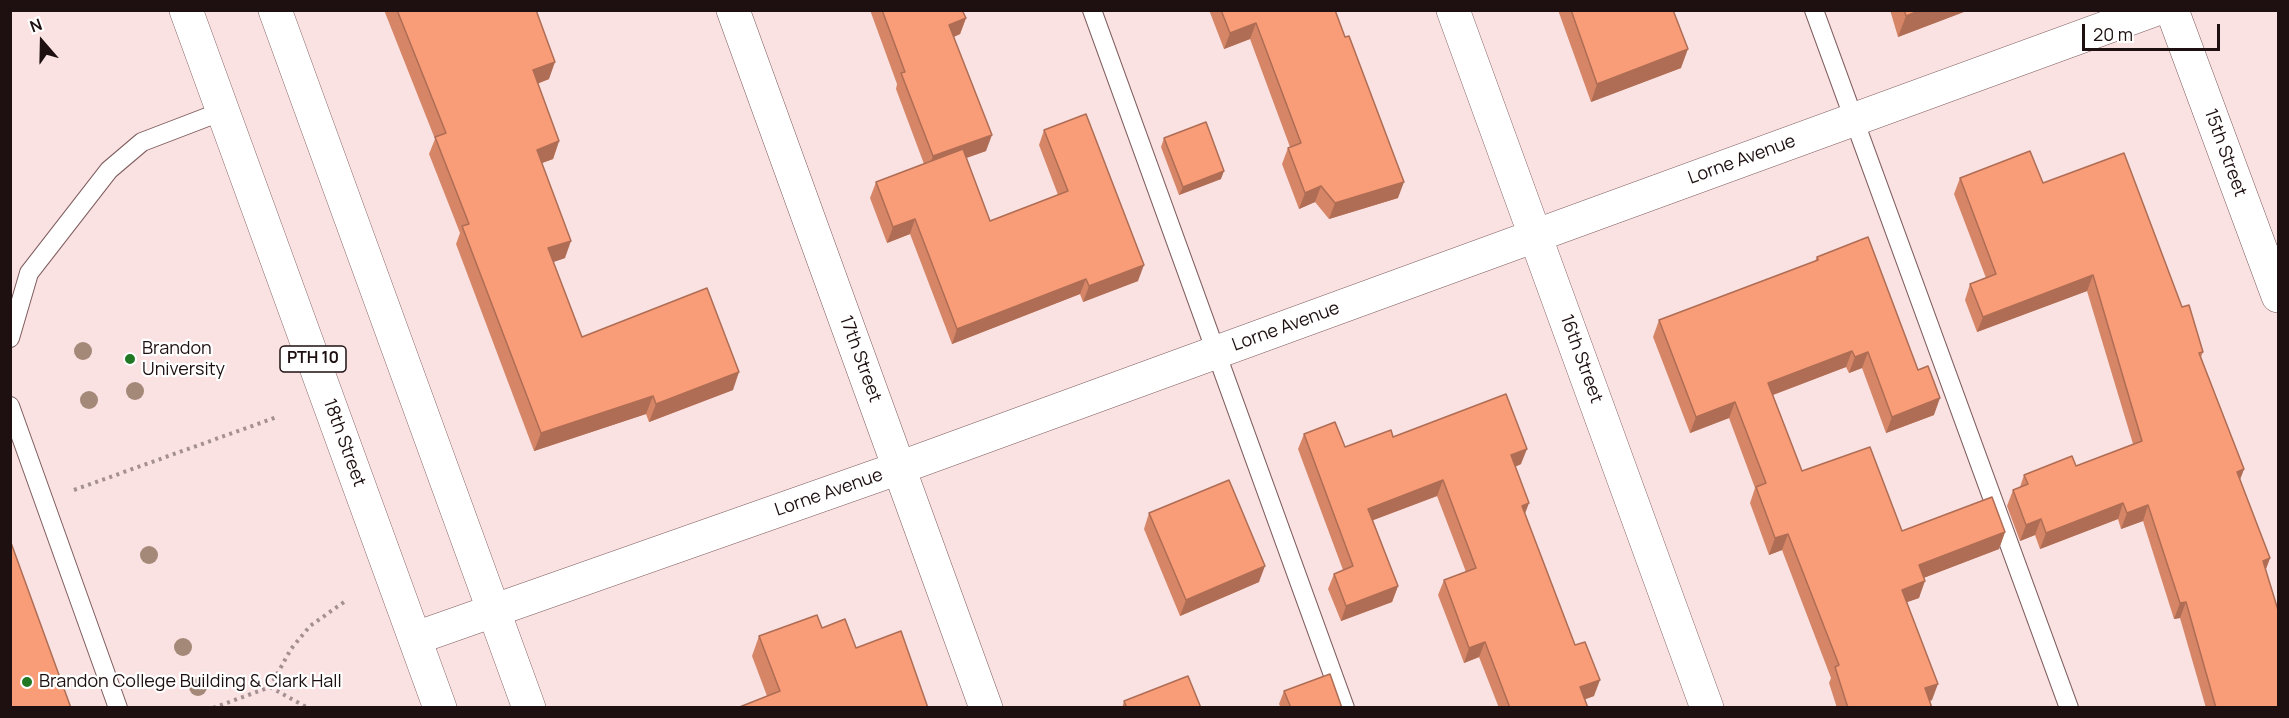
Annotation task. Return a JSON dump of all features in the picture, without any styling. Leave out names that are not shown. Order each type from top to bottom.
[{"type":"street","name":"18th Street","points":[[186,10],[440,708]]},
{"type":"street","points":[[275,10],[529,708]]},
{"type":"street","name":"17th Street","points":[[733,10],[986,708]]},
{"type":"street","name":"16th Street","points":[[1453,10],[1707,708]]},
{"type":"street","name":"Lorne Avenue","points":[[416,638],[899,468],[2154,10]]},
{"type":"street","name":"15th Street","points":[[2172,10],[2278,296]]},
{"type":"lane","points":[[1092,10],[1345,708]]},
{"type":"lane","points":[[1814,10],[2069,708]]},
{"type":"lane","points":[[10,338],[29,273],[110,170],[142,142],[223,111]]},
{"type":"lane","points":[[10,406],[118,708]]},
{"type":"path","points":[[44,501],[277,417]]},
{"type":"path","points":[[213,708],[270,687],[291,649],[310,626],[344,602]]},
{"type":"path","points":[[270,687],[308,708]]},
{"type":"building","points":[[397,10],[536,10],[555,62],[533,70],[559,141],[537,150],[571,241],[548,248],[582,337],[707,288],[739,372],[656,404],[653,396],[541,433],[462,226],[469,224],[435,137],[446,133]]},
{"type":"building","points":[[882,10],[962,10],[966,18],[949,25],[992,135],[933,156],[901,73],[905,72]]},
{"type":"building","points":[[1221,10],[1335,10],[1345,37],[1349,36],[1404,182],[1335,203],[1321,186],[1305,193],[1288,148],[1301,143],[1256,23],[1230,33]]},
{"type":"building","points":[[1571,10],[1673,10],[1688,49],[1597,84]]},
{"type":"building","points":[[1904,10],[1921,10],[1906,16]]},
{"type":"building","points":[[1086,114],[1144,265],[1089,286],[1086,279],[957,329],[915,219],[893,227],[876,182],[963,149],[990,221],[1068,191],[1044,130]]},
{"type":"building","points":[[1206,122],[1224,171],[1183,187],[1164,138]]},
{"type":"building","points":[[2030,151],[2043,183],[2124,153],[2182,307],[2189,305],[2203,352],[2199,353],[2244,469],[2237,472],[2270,558],[2263,561],[2278,610],[2278,708],[2216,708],[2186,602],[2180,603],[2148,505],[2127,513],[2123,503],[2046,533],[2041,519],[2026,525],[2013,490],[2028,484],[2024,475],[2072,456],[2076,466],[2142,441],[2093,275],[1983,317],[1970,284],[1996,274],[1960,178]]},
{"type":"building","points":[[1868,237],[1918,370],[1928,366],[1940,398],[1892,417],[1868,352],[1855,357],[1852,351],[1768,383],[1802,471],[1870,447],[1902,531],[1992,497],[2005,532],[1919,565],[1925,581],[1902,590],[1938,684],[1925,688],[1932,708],[1848,708],[1835,667],[1839,665],[1788,534],[1775,538],[1756,487],[1766,483],[1735,402],[1696,417],[1659,320],[1818,260],[1817,257]]},
{"type":"building","points":[[1506,394],[1527,449],[1511,455],[1529,503],[1522,506],[1575,645],[1585,642],[1600,680],[1580,687],[1588,708],[1510,708],[1485,642],[1469,648],[1444,580],[1476,568],[1443,480],[1368,509],[1398,586],[1346,606],[1334,574],[1353,566],[1304,434],[1335,422],[1345,447],[1391,430],[1393,437]]},
{"type":"building","points":[[1229,480],[1265,566],[1186,600],[1149,513]]},
{"type":"building","points":[[10,540],[71,708],[10,708]]},
{"type":"building","points":[[817,615],[822,628],[845,619],[856,648],[901,631],[928,708],[737,708],[780,691],[759,636]]},
{"type":"building","points":[[1330,674],[1342,708],[1291,708],[1284,691]]},
{"type":"building","points":[[1188,676],[1201,708],[1127,708],[1124,701]]},
{"type":"place","name":"Brandon University","points":[[130,359]]},
{"type":"place","name":"Brandon College Building & Clark Hall","points":[[27,682]]}]
